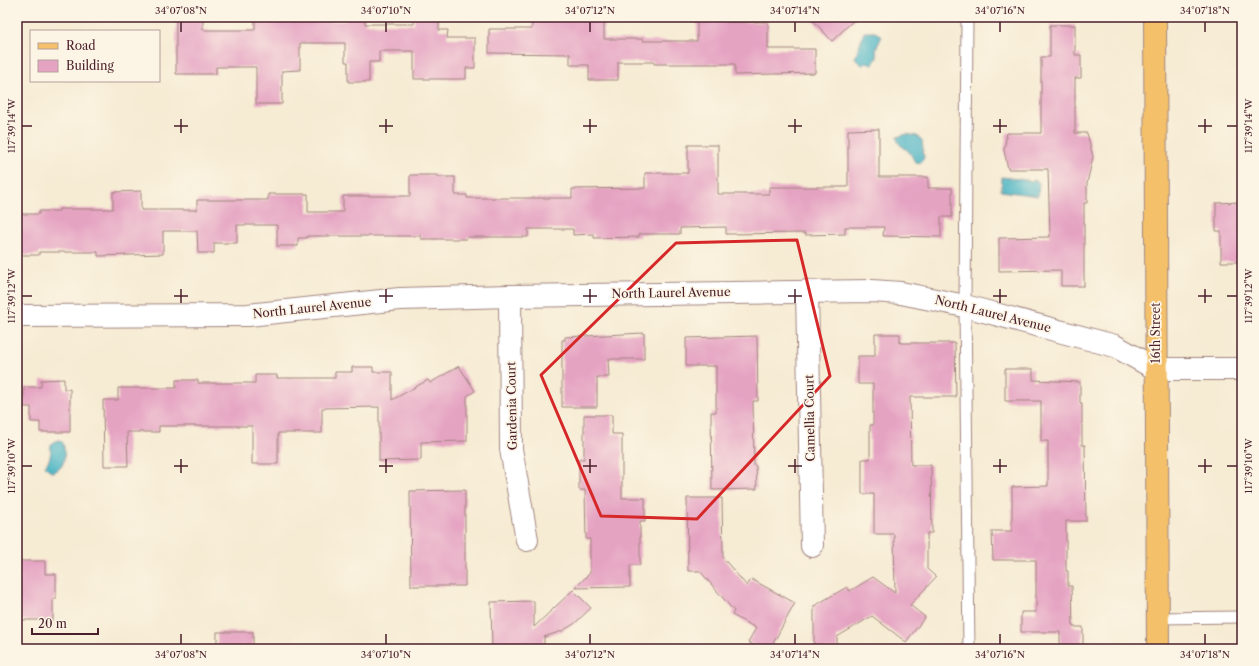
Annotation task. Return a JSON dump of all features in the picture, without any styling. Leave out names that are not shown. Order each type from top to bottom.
[{"type":"main road","name":"16th Street","points":[[1155,17],[1158,649]]},
{"type":"street","name":"North Laurel Avenue","points":[[17,316],[248,315],[400,299],[852,290],[894,293],[965,306],[1115,346],[1156,369],[1242,369]]},
{"type":"street","name":"Camellia Court","points":[[807,291],[812,546]]},
{"type":"street","name":"Gardenia Court","points":[[510,296],[511,449],[527,540]]},
{"type":"lane","points":[[967,17],[965,306],[969,649]]},
{"type":"lane","points":[[1158,618],[1242,618]]},
{"type":"highlighted area","points":[[797,240],[830,376],[697,519],[601,516],[541,375],[676,243]]},
{"type":"water","points":[[864,32],[875,32],[882,36],[876,49],[877,58],[872,65],[867,62],[862,65],[855,58]]},
{"type":"water","points":[[907,134],[917,136],[922,140],[924,158],[921,162],[916,163],[909,152],[901,146],[897,140],[897,137]]},
{"type":"water","points":[[1002,177],[1034,180],[1039,182],[1038,196],[1001,191]]},
{"type":"water","points":[[60,440],[64,447],[64,461],[60,468],[51,472],[45,466],[50,457],[53,442]]},
{"type":"building","points":[[176,17],[203,17],[203,30],[255,30],[255,17],[292,17],[292,22],[345,21],[345,17],[365,17],[365,24],[414,24],[414,17],[439,17],[439,30],[448,30],[447,38],[475,38],[475,68],[466,68],[466,79],[414,79],[414,51],[379,51],[379,62],[369,62],[369,82],[348,82],[348,62],[345,62],[345,43],[300,43],[300,70],[282,71],[282,104],[256,104],[256,67],[216,67],[216,74],[176,74]]},
{"type":"building","points":[[532,17],[604,17],[604,39],[643,39],[643,41],[697,41],[697,19],[727,19],[727,22],[768,22],[768,49],[815,49],[815,73],[735,75],[735,64],[654,64],[654,62],[618,62],[618,80],[589,80],[589,65],[570,65],[570,54],[489,53],[489,29],[532,29]]},
{"type":"building","points":[[810,17],[857,17],[832,41]]},
{"type":"building","points":[[1050,25],[1075,25],[1075,55],[1081,55],[1081,78],[1075,78],[1075,133],[1087,133],[1093,157],[1087,183],[1087,203],[1084,203],[1084,286],[1061,286],[1061,270],[999,271],[999,238],[1050,237],[1048,169],[1008,169],[1004,150],[1007,133],[1041,133],[1041,57],[1050,57]]},
{"type":"building","points":[[879,129],[879,177],[928,177],[928,188],[952,188],[952,217],[941,217],[941,237],[883,236],[884,227],[845,227],[845,234],[805,235],[805,233],[726,234],[726,227],[680,228],[680,234],[639,234],[639,237],[594,238],[594,234],[573,235],[573,229],[528,229],[528,237],[421,239],[421,236],[307,236],[307,238],[298,238],[298,246],[277,246],[277,225],[237,225],[237,243],[214,243],[214,253],[198,253],[197,231],[163,231],[163,254],[98,256],[98,252],[39,252],[39,255],[18,255],[18,214],[39,214],[39,211],[59,211],[59,209],[113,209],[113,192],[141,191],[141,210],[197,210],[197,200],[268,200],[268,194],[308,194],[308,212],[343,212],[343,196],[410,196],[410,175],[438,175],[438,177],[455,177],[455,195],[467,195],[467,198],[572,198],[572,189],[645,188],[645,173],[688,173],[688,145],[718,145],[718,194],[769,194],[769,187],[848,187],[848,130]]},
{"type":"building","points":[[1242,202],[1242,262],[1221,262],[1221,231],[1216,231],[1216,203]]},
{"type":"building","points":[[644,333],[644,359],[608,359],[609,377],[597,377],[597,407],[562,407],[562,340],[565,340],[565,337]]},
{"type":"building","points":[[875,334],[900,334],[900,343],[955,343],[956,397],[910,397],[911,465],[931,465],[932,533],[927,533],[927,569],[936,577],[910,605],[925,617],[906,642],[872,616],[837,637],[837,649],[814,649],[814,606],[847,587],[850,591],[873,577],[895,593],[894,534],[874,534],[874,494],[862,494],[862,459],[870,459],[870,425],[873,425],[873,384],[858,384],[858,356],[875,356]]},
{"type":"building","points":[[757,336],[758,401],[753,401],[754,466],[756,466],[757,489],[712,490],[711,412],[716,412],[716,366],[686,366],[686,338]]},
{"type":"building","points":[[459,366],[475,391],[467,396],[467,441],[421,442],[421,460],[379,461],[379,407],[322,408],[322,433],[278,433],[278,464],[252,464],[252,426],[159,426],[159,432],[127,432],[128,466],[104,466],[103,400],[118,400],[118,388],[176,388],[176,380],[198,380],[198,383],[255,383],[255,375],[277,375],[277,378],[335,378],[335,372],[352,372],[352,367],[373,367],[373,372],[392,372],[392,400],[428,380],[430,383]]},
{"type":"building","points":[[1005,369],[1033,369],[1033,380],[1080,382],[1080,403],[1082,403],[1082,445],[1085,445],[1086,521],[1066,521],[1066,571],[1068,571],[1068,586],[1072,586],[1073,627],[1083,627],[1083,649],[1060,649],[1060,632],[1021,632],[1021,612],[1036,612],[1036,560],[993,560],[992,531],[1012,531],[1012,487],[1048,486],[1048,441],[1041,441],[1041,401],[1005,401]]},
{"type":"building","points":[[64,379],[64,389],[70,389],[70,432],[40,432],[40,422],[31,422],[31,407],[24,407],[24,387],[41,387],[41,380]]},
{"type":"building","points":[[584,415],[612,415],[612,434],[622,434],[622,498],[645,498],[645,521],[640,521],[640,565],[630,565],[630,587],[575,588],[590,573],[590,539],[586,539],[585,490],[579,490],[579,459],[584,459]]},
{"type":"building","points":[[465,490],[465,586],[411,586],[410,491]]},
{"type":"building","points":[[687,498],[722,498],[723,558],[747,586],[751,579],[795,603],[770,649],[761,649],[748,642],[756,628],[732,615],[734,611],[700,571],[688,571]]},
{"type":"building","points":[[17,561],[45,561],[45,574],[56,574],[56,599],[53,599],[53,620],[19,620],[19,599],[17,599]]},
{"type":"building","points":[[573,590],[591,608],[574,624],[562,631],[544,637],[544,649],[492,649],[491,602],[534,601],[534,627]]},
{"type":"building","points":[[217,632],[253,632],[253,649],[217,649]]}]
